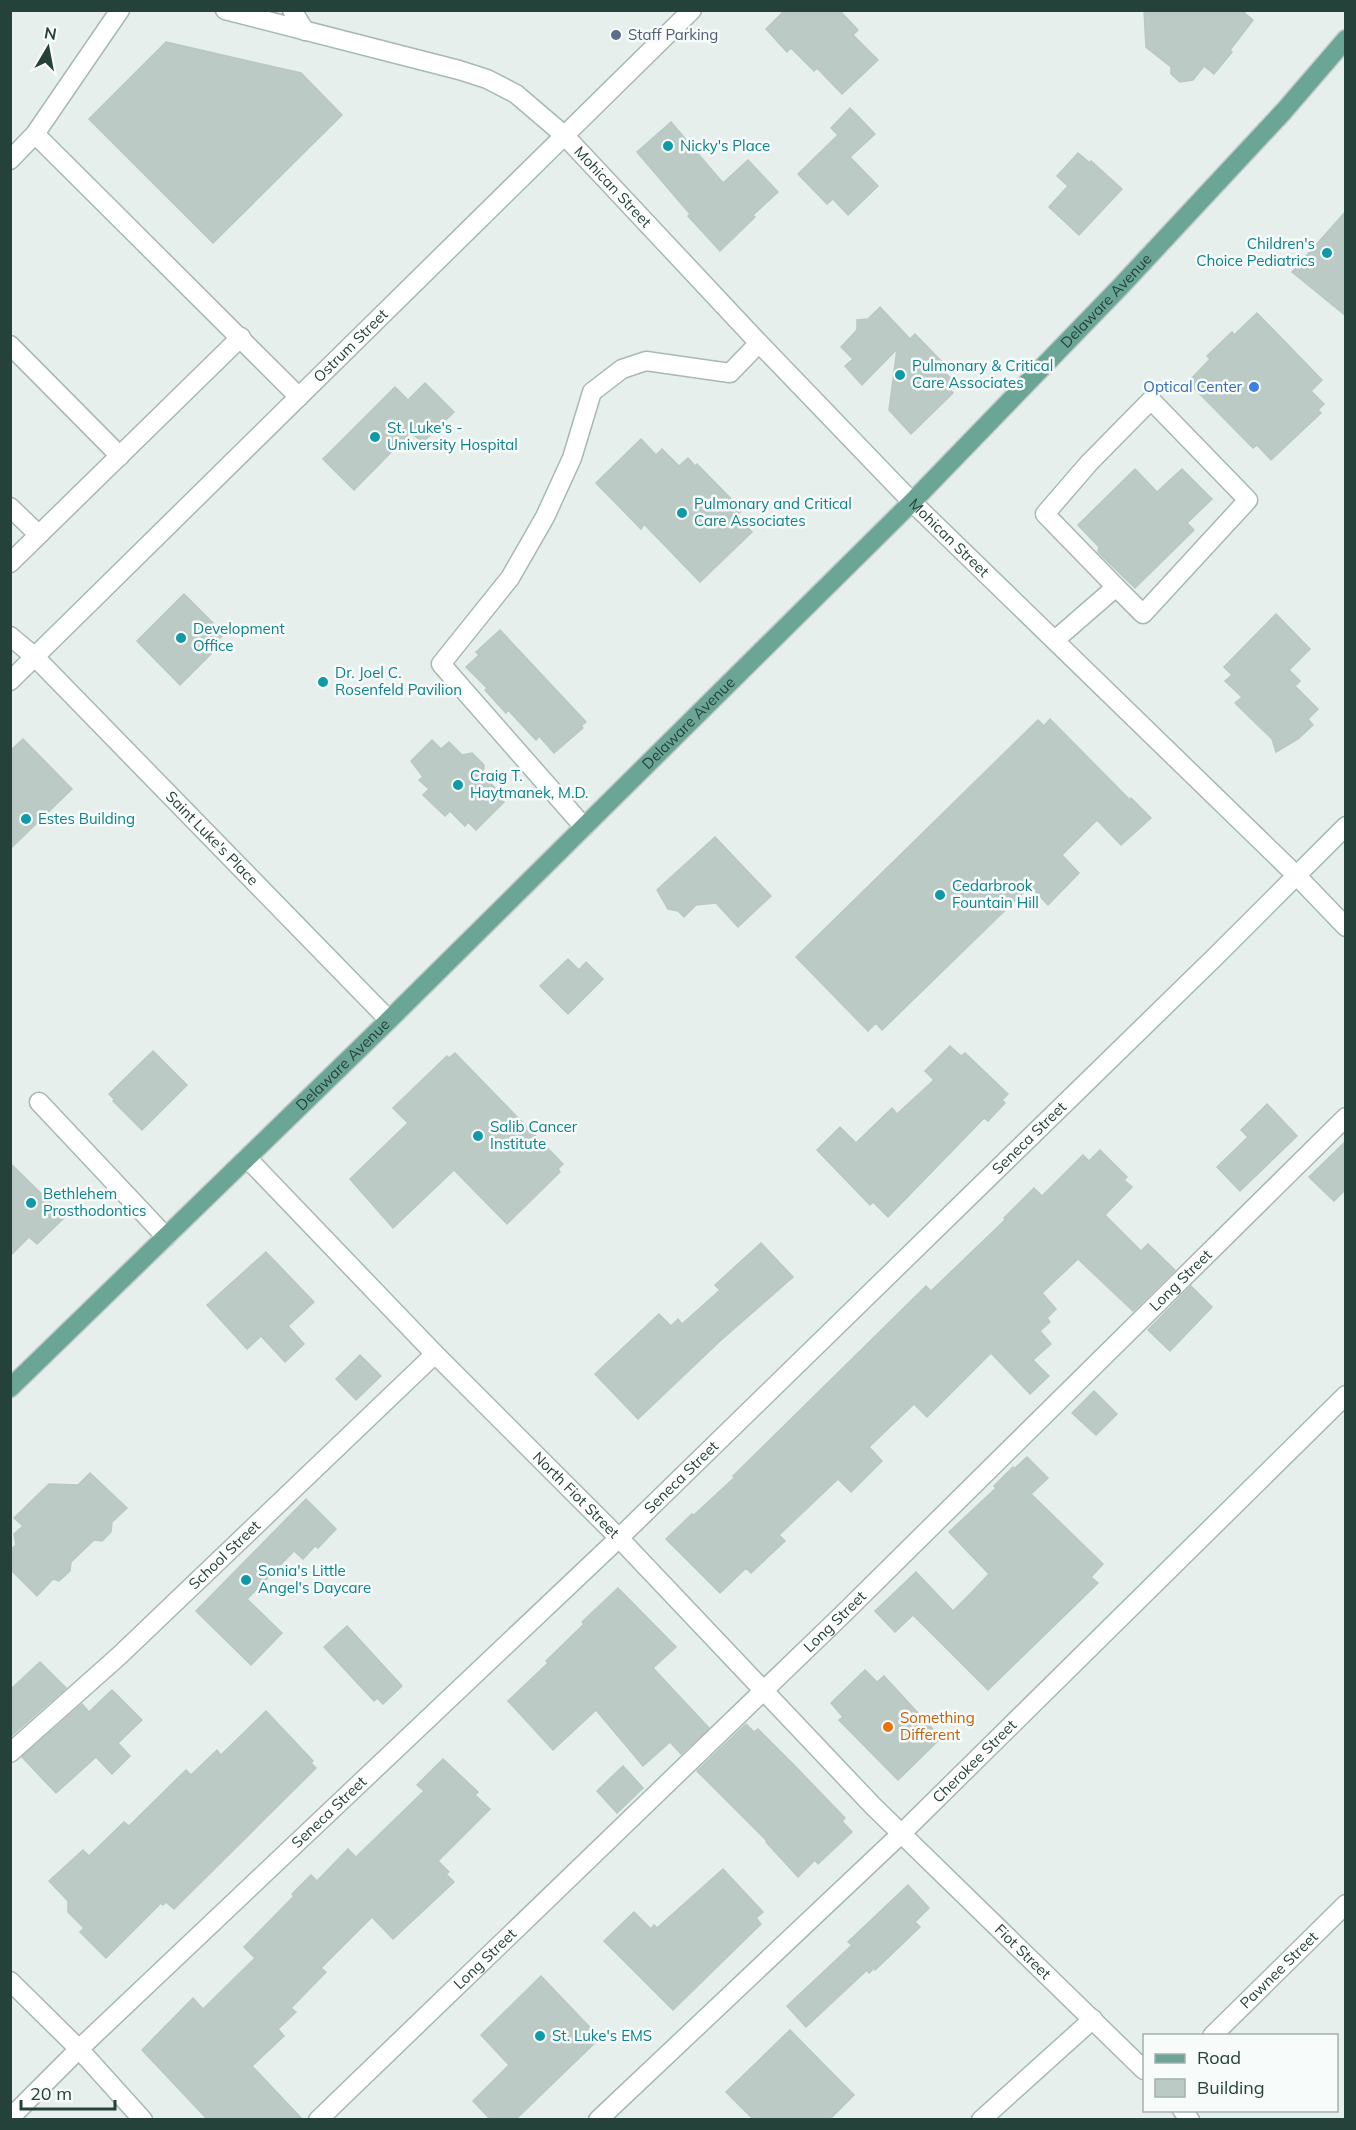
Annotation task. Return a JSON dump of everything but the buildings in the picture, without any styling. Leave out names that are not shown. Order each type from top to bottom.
[{"type":"main road","name":"Delaware Avenue","points":[[10,1388],[389,1020],[912,502],[1121,286],[1284,111],[1346,39]]},
{"type":"street","points":[[10,160],[35,134],[120,10]]},
{"type":"street","name":"Mohican Street","points":[[225,10],[487,79],[516,94],[564,135],[912,502],[1297,876],[1346,927]]},
{"type":"street","points":[[292,10],[305,31]]},
{"type":"street","name":"Ostrum Street","points":[[10,681],[692,10]]},
{"type":"street","points":[[35,134],[299,397]]},
{"type":"street","points":[[10,563],[241,337]]},
{"type":"street","points":[[584,827],[441,664],[510,578],[545,518],[572,458],[592,392],[622,369],[646,362],[730,373],[759,343]]},
{"type":"street","points":[[10,345],[120,456]]},
{"type":"street","points":[[1152,400],[1248,501],[1143,614],[1116,587],[1045,514],[1089,463],[1152,400]]},
{"type":"street","points":[[10,507],[39,535]]},
{"type":"street","points":[[1055,640],[1116,587]]},
{"type":"street","name":"Saint Luke's Place","points":[[10,636],[35,657],[389,1020]]},
{"type":"street","name":"Seneca Street","points":[[10,2118],[79,2049],[619,1538],[1346,826]]},
{"type":"street","points":[[39,1102],[166,1237]]},
{"type":"street","name":"Long Street","points":[[318,2120],[763,1692],[1346,1117]]},
{"type":"street","name":"North Fiot Street","points":[[247,1158],[435,1354],[619,1538],[763,1692],[901,1834]]},
{"type":"street","name":"School Street","points":[[10,1753],[120,1655],[435,1354]]},
{"type":"street","name":"Cherokee Street","points":[[598,2120],[901,1834],[1346,1395]]},
{"type":"street","name":"Fiot Street","points":[[901,1834],[1143,2069]]},
{"type":"street","name":"Pawnee Street","points":[[1214,2034],[1346,1904]]},
{"type":"street","points":[[10,1981],[79,2049],[143,2120]]},
{"type":"street","points":[[981,2120],[1094,2019]]},
{"type":"place","name":"Staff Parking","points":[[616,35]]},
{"type":"place","name":"Nicky's Place","points":[[668,146]]},
{"type":"place","name":"Children's Choice Pediatrics","points":[[1327,253]]},
{"type":"place","name":"Pulmonary & Critical Care Associates","points":[[900,375]]},
{"type":"place","name":"Optical Center","points":[[1254,387]]},
{"type":"place","name":"St. Luke's - University Hospital","points":[[375,437]]},
{"type":"place","name":"Pulmonary and Critical Care Associates","points":[[682,513]]},
{"type":"place","name":"Development Office","points":[[181,638]]},
{"type":"place","name":"Dr. Joel C. Rosenfeld Pavilion","points":[[323,682]]},
{"type":"place","name":"Craig T. Haytmanek, M.D.","points":[[458,785]]},
{"type":"place","name":"Estes Building","points":[[26,819]]},
{"type":"place","name":"Cedarbrook Fountain Hill","points":[[940,895]]},
{"type":"place","name":"Salib Cancer Institute","points":[[478,1136]]},
{"type":"place","name":"Bethlehem Prosthodontics","points":[[31,1203]]},
{"type":"place","name":"Sonia's Little Angel's Daycare","points":[[246,1580]]},
{"type":"place","name":"Something Different","points":[[888,1727]]},
{"type":"place","name":"St. Luke's EMS","points":[[540,2036]]}]
